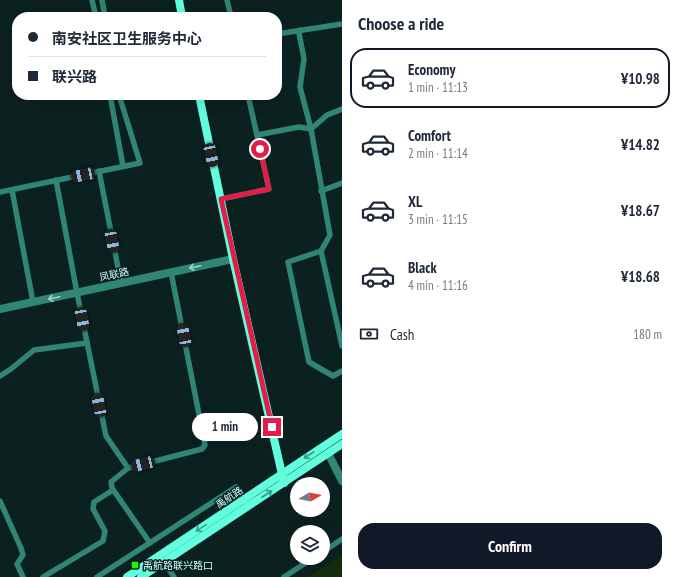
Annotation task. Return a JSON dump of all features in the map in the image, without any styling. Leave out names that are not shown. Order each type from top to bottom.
[{"type":"main road","points":[[179,0],[181,12]]},
{"type":"main road","points":[[200,100],[233,259],[284,483]]},
{"type":"main road","name":"禹航路","points":[[141,577],[247,503],[282,473],[342,434]]},
{"type":"main road","name":"禹航路","points":[[127,577],[247,503],[284,483],[342,444]]},
{"type":"street","name":"凤联路","points":[[0,310],[233,259]]},
{"type":"street","points":[[328,454],[342,481]]},
{"type":"lane","points":[[92,0],[95,12]]},
{"type":"lane","points":[[102,0],[104,12]]},
{"type":"lane","points":[[228,0],[230,12]]},
{"type":"lane","points":[[282,33],[342,24]]},
{"type":"lane","points":[[300,30],[299,33],[304,59],[300,87],[311,129],[330,235],[321,252],[342,346]]},
{"type":"lane","points":[[111,100],[123,166]]},
{"type":"lane","points":[[0,192],[140,163],[121,100]]},
{"type":"lane","points":[[221,199],[269,189],[249,100]]},
{"type":"lane","points":[[257,135],[299,128],[311,129],[327,115],[342,109]]},
{"type":"lane","points":[[99,172],[121,283]]},
{"type":"lane","points":[[56,180],[106,436],[128,468]]},
{"type":"lane","points":[[321,191],[342,183]]},
{"type":"lane","points":[[12,190],[33,302]]},
{"type":"lane","points":[[321,252],[288,262],[309,362],[333,376],[342,370]]},
{"type":"lane","points":[[150,543],[113,490],[111,482],[128,468],[202,449],[205,445],[171,272]]},
{"type":"lane","points":[[0,376],[34,350],[87,343]]},
{"type":"lane","points":[[97,577],[236,487],[247,503]]},
{"type":"lane","points":[[43,577],[103,541],[105,531],[93,509],[94,502],[113,490]]},
{"type":"lane","points":[[0,501],[21,548],[23,555],[17,564],[23,577]]},
{"type":"lane","points":[[330,547],[342,539]]},
{"type":"lane","points":[[164,562],[174,577]]},
{"type":"lane","points":[[284,577],[302,565]]},
{"type":"green space","points":[[342,555],[342,577],[307,577],[326,565],[330,565],[330,563]]},
{"type":"place","name":"禹航路联兴路口","points":[[135,565]]},
{"type":"route","points":[[260,149],[269,189],[221,199],[233,259],[272,427]]}]
